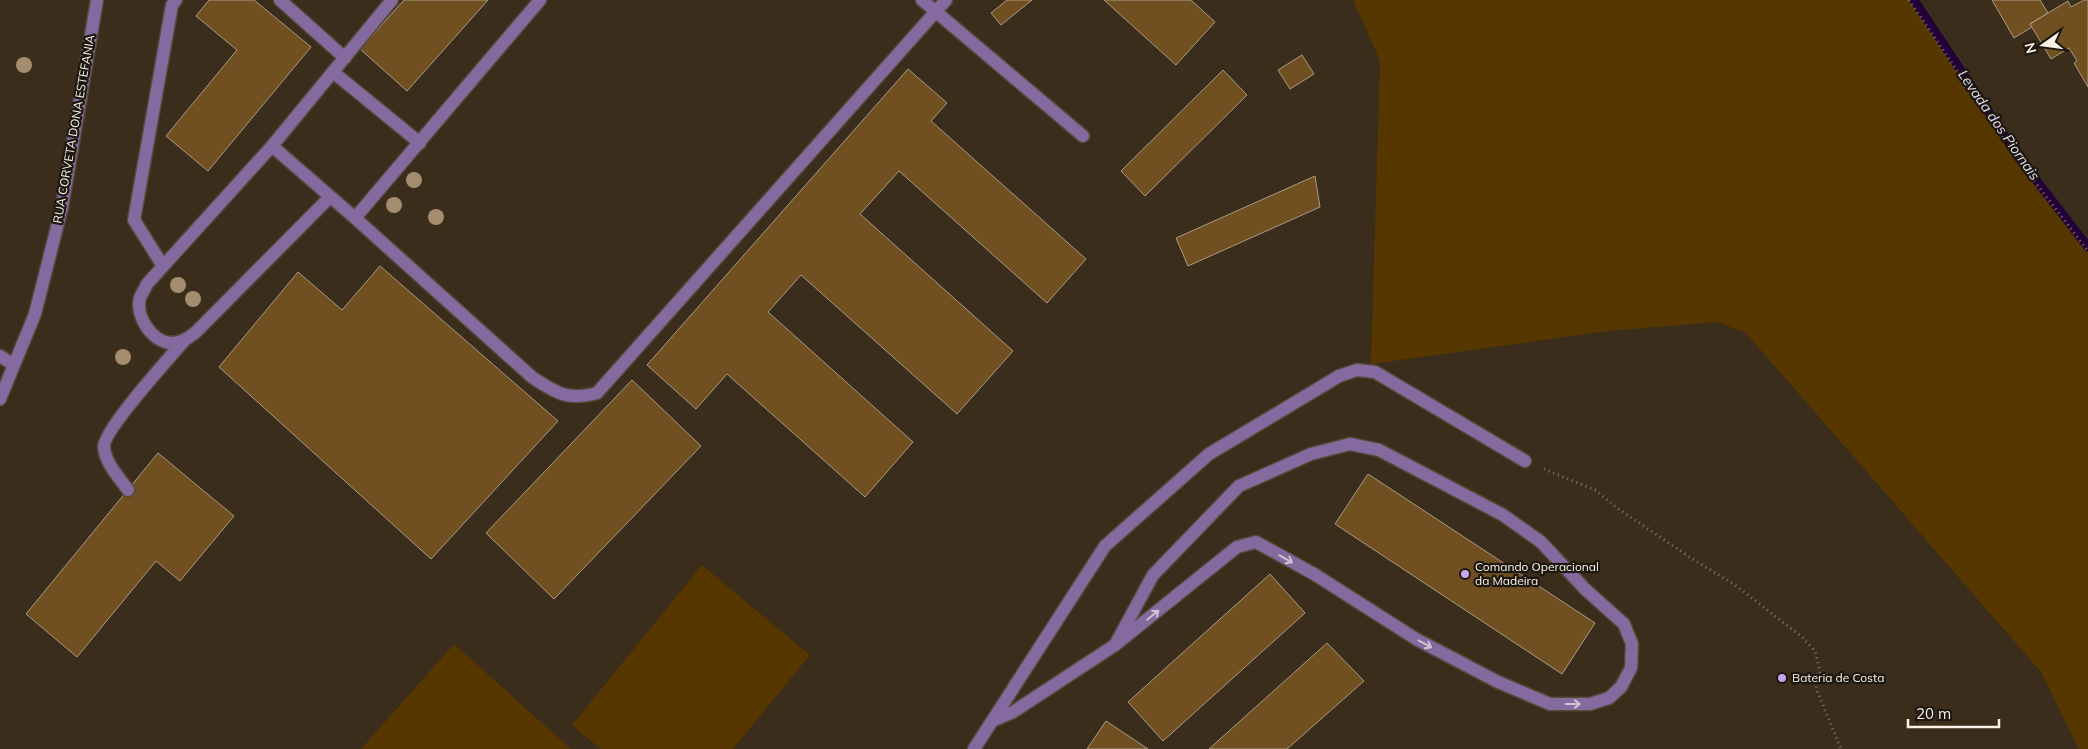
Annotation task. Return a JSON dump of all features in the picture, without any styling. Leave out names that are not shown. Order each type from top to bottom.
[{"type":"street","points":[[162,266],[134,220],[172,5],[176,0]]},
{"type":"street","points":[[280,0],[345,58]]},
{"type":"street","points":[[184,341],[170,343],[154,335],[145,326],[140,314],[140,299],[147,284],[272,146],[392,0]]},
{"type":"street","points":[[355,218],[540,0]]},
{"type":"street","points":[[922,0],[1083,136]]},
{"type":"street","points":[[272,146],[533,378],[559,394],[578,398],[597,393],[946,0]]},
{"type":"street","name":"RUA CORVETA DONA ESTEFANIA","points":[[0,399],[34,314],[62,207],[94,4]]},
{"type":"street","points":[[333,72],[420,143]]},
{"type":"street","points":[[128,490],[107,461],[103,445],[112,428],[184,341],[196,332],[330,198]]},
{"type":"street","points":[[0,356],[14,364]]},
{"type":"street","points":[[974,749],[1106,546],[1209,454],[1339,376],[1357,370],[1374,372],[1525,461]]},
{"type":"street","points":[[992,721],[1013,712],[1115,645],[1237,547],[1256,542],[1314,574],[1416,639],[1498,682],[1550,704],[1590,704],[1609,698],[1621,687],[1631,668],[1632,644],[1624,624],[1585,589],[1541,542],[1503,515],[1379,450],[1350,444],[1311,454],[1239,486],[1153,575],[1115,645]]},
{"type":"path","points":[[1908,0],[2017,159],[2088,251]]},
{"type":"path","points":[[1525,461],[1595,490],[1617,508],[1735,585],[1802,637],[1815,651],[1820,671],[1816,688],[1840,749]]},
{"type":"shaded area","points":[[1353,0],[1909,0],[2017,159],[2088,251],[2088,749],[2079,749],[2041,672],[1746,333],[1717,322],[1608,331],[1371,364],[1380,61]]},
{"type":"shaded area","points":[[702,565],[810,655],[733,749],[601,749],[572,725]]},
{"type":"shaded area","points":[[454,644],[571,749],[361,749]]},
{"type":"building","points":[[209,0],[254,0],[311,47],[208,171],[166,136],[237,50],[196,16]]},
{"type":"building","points":[[404,0],[488,0],[407,91],[360,49]]},
{"type":"building","points":[[1007,0],[1032,0],[1001,25],[991,13]]},
{"type":"building","points":[[1104,0],[1191,0],[1215,22],[1176,65]]},
{"type":"building","points":[[1992,0],[2040,0],[2048,13],[2030,24],[2032,27],[2014,38]]},
{"type":"building","points":[[2084,0],[2088,0],[2088,87],[2074,63],[2077,61],[2069,48],[2051,59],[2030,24],[2068,1],[2071,7]]},
{"type":"building","points":[[1302,55],[1314,74],[1290,89],[1278,70]]},
{"type":"building","points":[[908,69],[947,103],[931,121],[1086,259],[1047,303],[899,171],[860,214],[1013,351],[957,414],[801,275],[768,312],[913,442],[865,497],[727,374],[696,409],[647,365]]},
{"type":"building","points":[[1223,70],[1247,95],[1145,196],[1121,171]]},
{"type":"building","points":[[1315,176],[1320,207],[1188,266],[1176,238]]},
{"type":"building","points":[[380,266],[558,421],[431,559],[219,367],[298,272],[342,310]]},
{"type":"building","points":[[632,380],[701,446],[554,599],[486,533]]},
{"type":"building","points":[[158,453],[234,516],[180,581],[156,561],[77,657],[26,614]]},
{"type":"building","name":"Comando Operacional da Madeira","points":[[1368,474],[1595,623],[1562,674],[1335,524]]},
{"type":"building","points":[[1270,574],[1305,613],[1163,741],[1128,702]]},
{"type":"building","points":[[1327,643],[1364,681],[1287,749],[1209,749]]},
{"type":"building","points":[[1106,721],[1148,749],[1087,749]]},
{"type":"waterway","name":"Levada dos Piornais","points":[[1914,0],[2019,158],[2088,247]]},
{"type":"place","name":"Comando Operacional da Madeira","points":[[1465,574]]},
{"type":"place","name":"Bateria de Costa","points":[[1782,678]]}]
